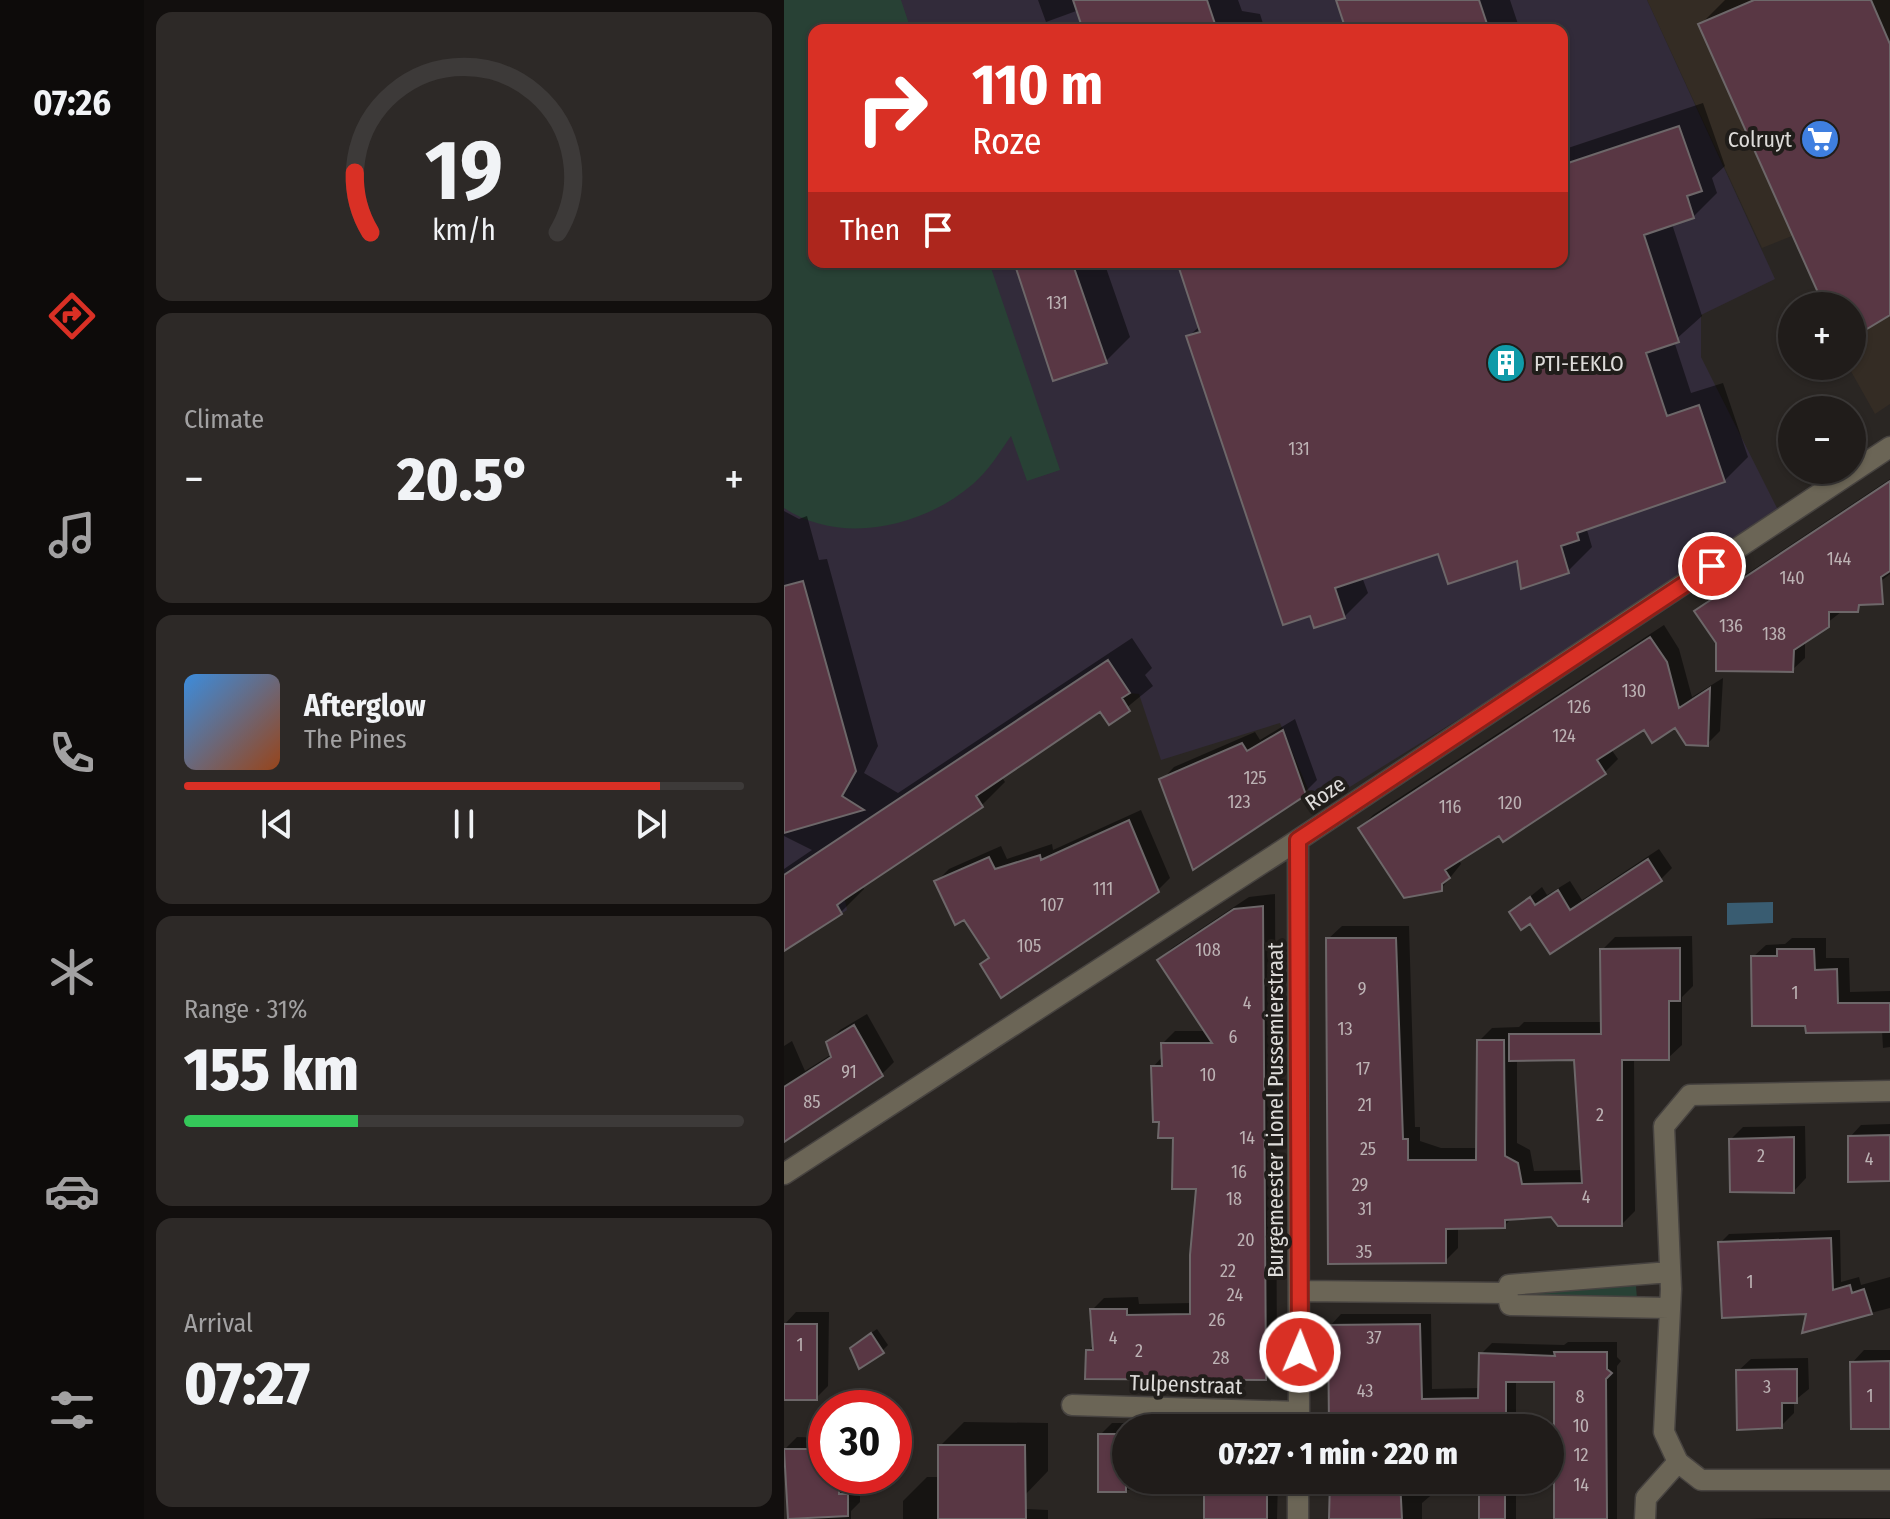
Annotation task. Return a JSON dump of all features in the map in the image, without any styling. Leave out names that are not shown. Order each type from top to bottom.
[{"type":"street","name":"Roze","points":[[784,1174],[1298,840],[1890,447]]},
{"type":"street","name":"Burgemeester Lionel Pussemierstraat","points":[[1298,840],[1299,1414]]},
{"type":"street","points":[[1890,1091],[1690,1095],[1664,1126],[1670,1272],[1664,1432],[1678,1462],[1701,1480],[1890,1480]]},
{"type":"street","points":[[1669,1308],[1510,1305],[1507,1293],[1509,1285],[1670,1272]]},
{"type":"street","points":[[1300,1291],[1507,1293]]},
{"type":"street","name":"Tulpenstraat","points":[[1072,1405],[1208,1414]]},
{"type":"street","points":[[1645,1519],[1646,1498],[1678,1462]]},
{"type":"street","points":[[1298,1494],[1298,1519]]},
{"type":"shaded area","points":[[784,0],[1647,0],[1775,279],[1701,315],[1701,357],[1782,518],[1316,808],[1280,723],[1161,760],[1139,694],[1129,693],[842,885],[847,910],[784,951]]},
{"type":"shaded area","name":"Colruyt","points":[[1647,0],[1890,0],[1890,404],[1875,414],[1856,380],[1866,380],[1866,292],[1818,292],[1792,236],[1762,248]]},
{"type":"green space","points":[[784,0],[901,0],[909,24],[808,24],[808,268],[991,268],[1060,470],[1027,481],[1011,436],[973,484],[953,499],[907,521],[856,528],[831,526],[807,520],[784,508]]},
{"type":"green space","points":[[1636,1286],[1637,1299],[1515,1300],[1515,1289]]},
{"type":"water","points":[[1773,902],[1773,923],[1727,925],[1727,903]]},
{"type":"building","points":[[1073,0],[1207,0],[1215,24],[1081,24]]},
{"type":"building","points":[[1336,0],[1479,0],[1487,24],[1344,24]]},
{"type":"building","name":"Colruyt","points":[[1754,0],[1871,0],[1890,44],[1890,315],[1866,330],[1866,292],[1818,292],[1698,24]]},
{"type":"building","name":"PTI-EEKLO","points":[[1679,126],[1702,191],[1687,196],[1694,218],[1644,235],[1679,342],[1646,353],[1667,416],[1699,405],[1725,482],[1577,533],[1579,540],[1561,546],[1569,573],[1521,589],[1517,561],[1448,584],[1438,554],[1335,588],[1345,618],[1314,628],[1310,616],[1283,625],[1186,336],[1200,332],[1179,268],[1568,268],[1568,163]]},
{"type":"building","points":[[1016,268],[1074,268],[1107,363],[1053,381]]},
{"type":"building","points":[[1890,481],[1890,571],[1881,577],[1883,604],[1859,605],[1858,612],[1829,612],[1829,627],[1794,650],[1793,672],[1716,671],[1716,643],[1694,611]]},
{"type":"building","points":[[803,581],[856,771],[842,796],[864,810],[784,833],[784,586]]},
{"type":"building","points":[[1650,637],[1667,662],[1679,708],[1710,688],[1708,746],[1686,745],[1675,728],[1652,743],[1644,730],[1597,760],[1606,774],[1503,842],[1499,836],[1445,870],[1450,878],[1442,884],[1442,891],[1404,898],[1358,828]]},
{"type":"building","points":[[1108,660],[1130,693],[1122,698],[1130,711],[1109,725],[1100,712],[976,796],[983,807],[845,899],[837,905],[842,914],[784,951],[784,875]]},
{"type":"building","points":[[1283,730],[1306,795],[1193,870],[1159,779],[1242,743],[1247,751]]},
{"type":"building","points":[[1129,820],[1159,892],[1001,998],[980,964],[989,958],[964,920],[955,925],[934,881],[989,857],[995,869],[1040,855],[1041,860]]},
{"type":"building","points":[[1648,859],[1662,881],[1550,954],[1530,924],[1521,930],[1509,912],[1530,897],[1535,905],[1558,890],[1570,910]]},
{"type":"building","points":[[1263,906],[1266,1380],[1085,1379],[1086,1350],[1093,1350],[1090,1309],[1127,1309],[1127,1315],[1190,1314],[1190,1255],[1196,1189],[1172,1189],[1173,1138],[1158,1138],[1159,1122],[1153,1122],[1151,1066],[1162,1066],[1161,1043],[1212,1043],[1157,960],[1234,909]]},
{"type":"building","points":[[1326,938],[1396,938],[1403,1139],[1408,1139],[1408,1160],[1476,1160],[1477,1040],[1504,1040],[1505,1156],[1518,1163],[1522,1184],[1582,1183],[1574,1060],[1509,1061],[1509,1034],[1601,1034],[1600,949],[1680,948],[1680,1001],[1669,1001],[1669,1060],[1622,1060],[1622,1226],[1558,1226],[1551,1217],[1505,1220],[1505,1228],[1446,1229],[1446,1263],[1328,1264]]},
{"type":"building","points":[[1777,949],[1814,949],[1815,970],[1837,969],[1838,1003],[1890,1003],[1890,1032],[1806,1033],[1805,1026],[1752,1026],[1751,956],[1777,956]]},
{"type":"building","points":[[854,1025],[883,1076],[784,1142],[784,1087],[831,1057],[826,1042]]},
{"type":"building","points":[[1890,1135],[1890,1181],[1848,1182],[1848,1136]]},
{"type":"building","points":[[1794,1137],[1794,1193],[1730,1192],[1729,1139]]},
{"type":"building","points":[[1831,1238],[1833,1290],[1850,1285],[1852,1293],[1864,1289],[1872,1314],[1802,1333],[1806,1314],[1722,1318],[1718,1242]]},
{"type":"building","points":[[784,1324],[817,1324],[817,1390],[808,1390],[808,1400],[784,1400]]},
{"type":"building","points":[[1420,1324],[1422,1399],[1478,1398],[1479,1353],[1555,1356],[1554,1352],[1607,1352],[1607,1369],[1612,1373],[1606,1379],[1607,1519],[1554,1519],[1554,1494],[1564,1494],[1564,1414],[1554,1414],[1554,1382],[1506,1382],[1506,1414],[1329,1414],[1328,1325]]},
{"type":"building","points":[[871,1333],[884,1353],[859,1369],[850,1348]]},
{"type":"building","points":[[1890,1361],[1890,1429],[1851,1429],[1850,1362]]},
{"type":"building","points":[[1797,1369],[1797,1403],[1782,1403],[1782,1428],[1737,1430],[1736,1370]]},
{"type":"building","points":[[1098,1434],[1112,1434],[1112,1492],[1098,1492]]},
{"type":"building","points":[[938,1445],[1025,1445],[1026,1519],[938,1519]]},
{"type":"building","points":[[784,1449],[808,1449],[808,1494],[848,1494],[848,1516],[788,1519]]},
{"type":"building","points":[[1204,1494],[1267,1494],[1267,1519],[1204,1519]]},
{"type":"building","points":[[1330,1494],[1401,1494],[1402,1519],[1329,1519]]},
{"type":"building","points":[[1479,1494],[1505,1494],[1505,1519],[1479,1519]]},
{"type":"place","name":"Colruyt","points":[[1820,139]]},
{"type":"place","name":"PTI-EEKLO","points":[[1506,363]]},
{"type":"route","points":[[1300,1352],[1298,840],[1712,566]]}]
